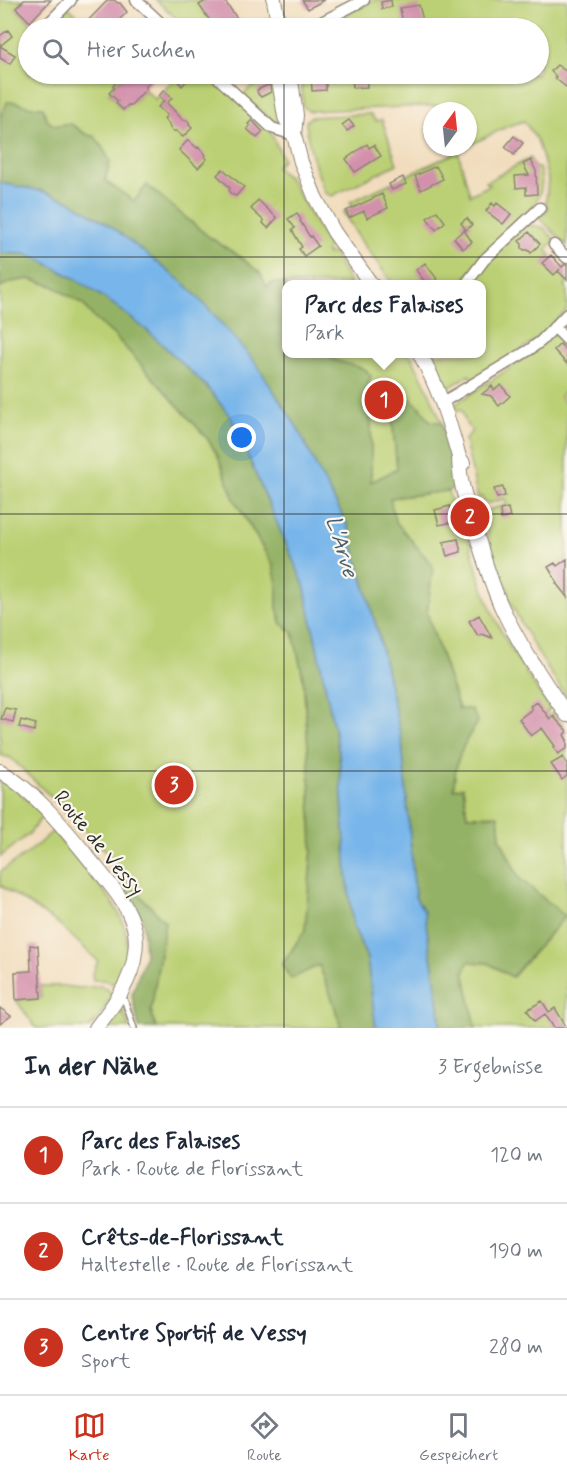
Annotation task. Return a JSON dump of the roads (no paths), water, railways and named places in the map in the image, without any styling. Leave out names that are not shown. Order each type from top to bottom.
[{"type":"main road","points":[[274,0],[277,18]]},
{"type":"main road","points":[[280,84],[285,117],[294,135],[306,175],[322,212],[367,280]]},
{"type":"main road","points":[[291,84],[296,115],[294,135]]},
{"type":"main road","points":[[422,358],[443,402],[459,457],[466,469],[475,509],[475,530],[502,608],[530,660],[567,715]]},
{"type":"main road","name":"Route de Vessy","points":[[0,771],[22,786],[52,816],[98,870],[131,918],[134,928],[135,953],[132,966],[121,992],[96,1028]]},
{"type":"street","points":[[54,18],[71,0]]},
{"type":"street","points":[[136,0],[155,18]]},
{"type":"street","points":[[329,18],[364,0]]},
{"type":"street","points":[[225,84],[272,128],[294,135]]},
{"type":"street","points":[[470,280],[484,260],[540,208]]},
{"type":"street","points":[[554,245],[567,258]]},
{"type":"street","points":[[443,402],[529,350],[567,314]]},
{"type":"street","points":[[554,327],[567,340]]},
{"type":"lane","points":[[121,992],[134,1028]]},
{"type":"water","name":"L'Arve","points":[[0,183],[42,191],[72,202],[111,226],[187,286],[255,362],[297,427],[347,524],[378,633],[402,742],[415,897],[424,911],[439,1007],[440,1028],[376,1028],[367,958],[353,925],[339,752],[304,585],[231,417],[206,386],[149,332],[113,304],[77,280],[39,259],[24,254],[0,253]]},
{"type":"place","name":"Parc des Falaises","points":[[384,400]]},
{"type":"place","name":"Crêts-de-Florissant","points":[[470,517]]},
{"type":"place","name":"Centre Sportif de Vessy","points":[[174,785]]}]
